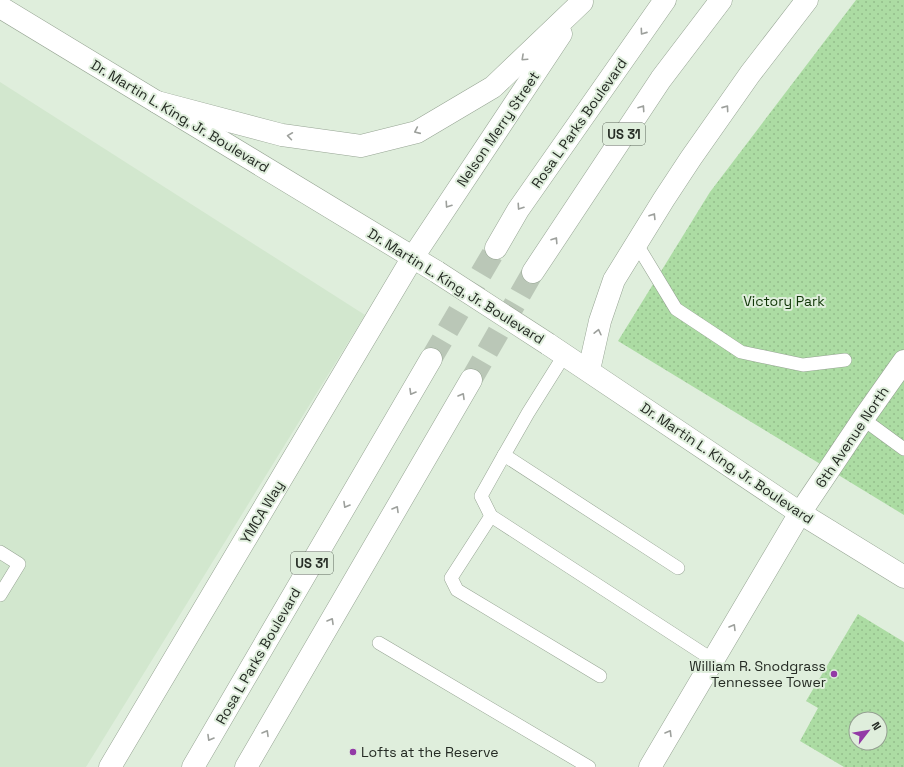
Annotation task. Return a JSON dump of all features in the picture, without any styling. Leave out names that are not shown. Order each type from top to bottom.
[{"type":"main road","name":"Rosa L Parks Boulevard","points":[[496,248],[518,210],[665,0]]},
{"type":"main road","name":"US 31","points":[[533,272],[662,79],[721,0]]},
{"type":"main road","points":[[589,370],[600,322],[614,280],[683,170],[750,74],[807,0]]},
{"type":"main road","points":[[157,102],[282,135],[361,146],[374,143],[417,132],[493,87],[583,1]]},
{"type":"main road","name":"Nelson Merry Street","points":[[413,258],[583,1]]},
{"type":"main road","name":"Dr. Martin L. King, Jr. Boulevard","points":[[0,6],[437,272],[589,370],[800,513],[904,577]]},
{"type":"main road","name":"YMCA Way","points":[[110,767],[413,258]]},
{"type":"main road","name":"Rosa L Parks Boulevard","points":[[193,767],[431,359]]},
{"type":"main road","name":"6th Avenue North","points":[[650,767],[800,513],[904,361]]},
{"type":"main road","points":[[246,767],[471,380]]},
{"type":"lane","points":[[636,243],[676,309],[741,352],[803,365],[845,360]]},
{"type":"lane","points":[[556,349],[519,431],[481,496],[490,516],[713,660]]},
{"type":"lane","points":[[863,419],[904,449]]},
{"type":"lane","points":[[504,455],[678,568]]},
{"type":"lane","points":[[490,516],[451,578],[457,590],[600,676]]},
{"type":"lane","points":[[0,552],[19,564],[0,595]]},
{"type":"lane","points":[[379,643],[589,767]]},
{"type":"shaded area","points":[[0,82],[365,315],[86,767],[0,767]]},
{"type":"green space","name":"Victory Park","points":[[856,0],[904,0],[904,515],[618,341],[710,192]]},
{"type":"green space","points":[[858,614],[904,642],[904,767],[844,767],[800,741],[818,708],[806,701]]},
{"type":"tunnel","points":[[431,359],[496,248]]},
{"type":"tunnel","points":[[471,380],[533,272]]},
{"type":"place","name":"William R. Snodgrass Tennessee Tower","points":[[834,674]]},
{"type":"place","name":"Lofts at the Reserve","points":[[353,752]]}]
